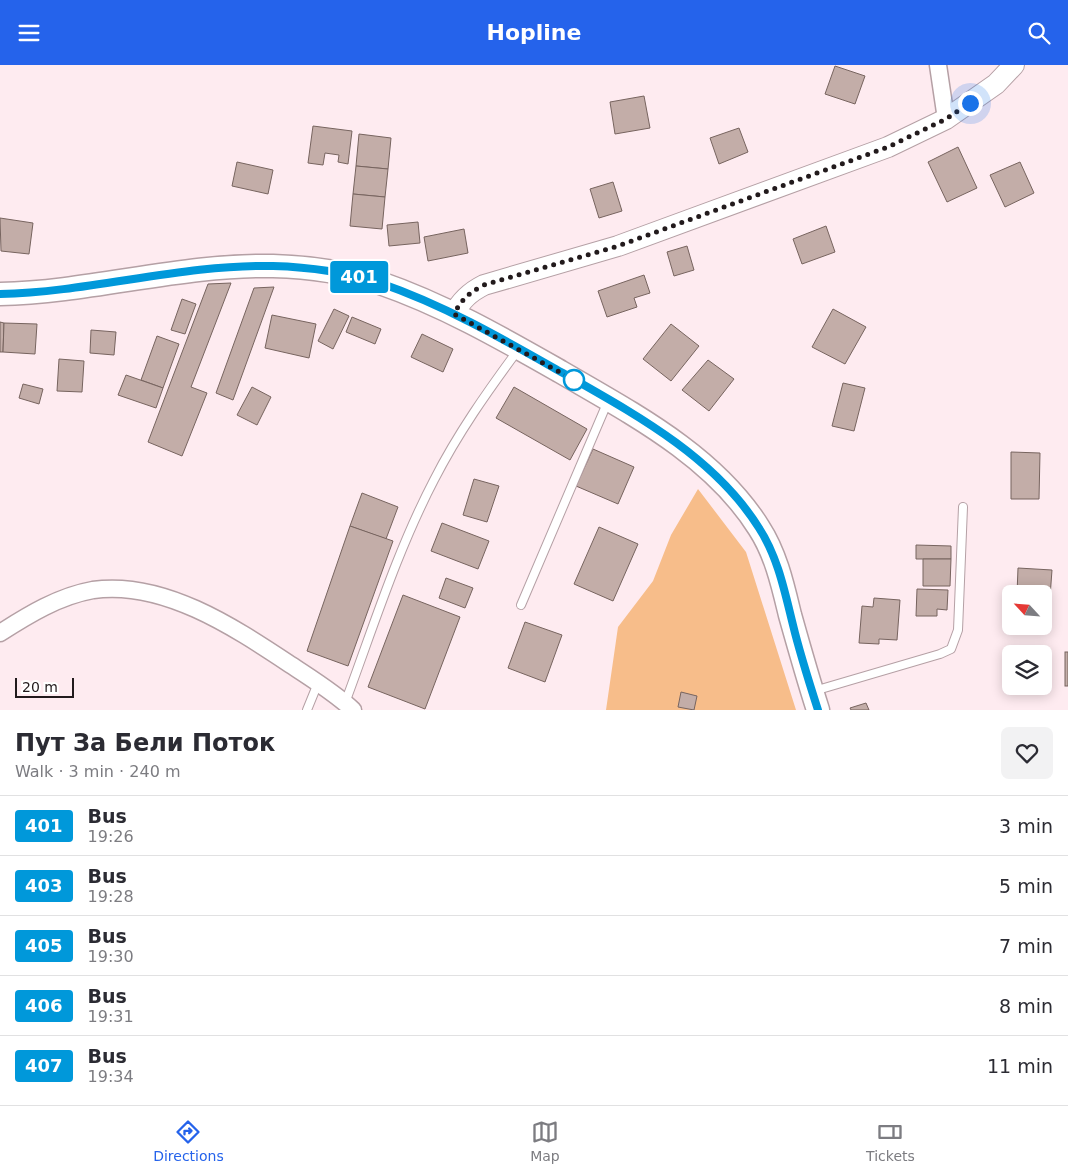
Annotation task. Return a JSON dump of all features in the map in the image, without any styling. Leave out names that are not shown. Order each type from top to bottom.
[{"type":"main road","points":[[0,294],[76,289],[225,268],[273,266],[346,273],[389,287],[454,314],[609,399],[661,433],[705,466],[736,497],[759,527],[781,579],[815,701]]},
{"type":"street","points":[[938,65],[946,119]]},
{"type":"street","points":[[454,314],[458,305],[472,291],[484,285],[618,246],[732,206],[888,147],[946,119],[996,84],[1014,65]]},
{"type":"street","points":[[0,633],[32,613],[69,596],[115,588],[137,591],[160,596],[238,629],[349,706]]},
{"type":"lane","points":[[349,706],[402,549],[433,481],[480,401],[519,348]]},
{"type":"lane","points":[[521,605],[609,399]]},
{"type":"lane","points":[[815,701],[951,649],[958,631],[963,507]]},
{"type":"lane","points":[[307,710],[318,683]]},
{"type":"shaded area","points":[[698,489],[746,552],[796,710],[606,710],[618,627],[653,581],[671,535]]},
{"type":"building","points":[[835,66],[865,76],[855,104],[825,94]]},
{"type":"building","points":[[644,96],[650,128],[615,134],[610,102]]},
{"type":"building","points":[[313,126],[352,131],[348,164],[338,162],[339,155],[325,153],[323,165],[308,163]]},
{"type":"building","points":[[739,128],[748,152],[719,164],[710,138]]},
{"type":"building","points":[[359,134],[391,138],[388,169],[356,166]]},
{"type":"building","points":[[958,147],[977,188],[947,202],[928,162]]},
{"type":"building","points":[[237,162],[273,170],[268,194],[232,186]]},
{"type":"building","points":[[1020,162],[1034,193],[1005,207],[990,175]]},
{"type":"building","points":[[356,166],[388,169],[385,197],[353,194]]},
{"type":"building","points":[[613,182],[622,211],[599,218],[590,189]]},
{"type":"building","points":[[353,194],[385,197],[382,229],[350,226]]},
{"type":"building","points":[[0,218],[33,223],[29,254],[1,251]]},
{"type":"building","points":[[418,222],[420,243],[389,246],[387,225]]},
{"type":"building","points":[[826,226],[835,252],[802,264],[793,239]]},
{"type":"building","points":[[464,229],[468,253],[428,261],[424,237]]},
{"type":"building","points":[[687,246],[694,270],[674,276],[667,252]]},
{"type":"building","points":[[644,275],[650,293],[634,298],[637,307],[607,317],[598,291]]},
{"type":"building","points":[[231,283],[191,387],[207,393],[182,456],[148,442],[208,284]]},
{"type":"building","points":[[274,287],[233,400],[216,393],[254,288]]},
{"type":"building","points":[[182,299],[196,304],[185,334],[171,330]]},
{"type":"building","points":[[334,309],[349,316],[333,349],[318,341]]},
{"type":"building","points":[[833,309],[866,327],[845,364],[812,347]]},
{"type":"building","points":[[272,315],[316,324],[309,358],[265,348]]},
{"type":"building","points":[[352,317],[381,329],[375,344],[346,332]]},
{"type":"building","points":[[0,322],[4,323],[3,352],[0,352]]},
{"type":"building","points":[[4,323],[37,324],[35,354],[3,352]]},
{"type":"building","points":[[671,324],[699,346],[671,381],[643,359]]},
{"type":"building","points":[[91,330],[116,332],[114,355],[90,353]]},
{"type":"building","points":[[422,334],[453,349],[443,372],[411,357]]},
{"type":"building","points":[[157,336],[179,344],[163,388],[141,380]]},
{"type":"building","points":[[59,359],[84,361],[82,392],[57,391]]},
{"type":"building","points":[[708,360],[734,379],[709,411],[682,390]]},
{"type":"building","points":[[126,375],[163,388],[156,408],[118,395]]},
{"type":"building","points":[[843,383],[865,388],[854,431],[832,426]]},
{"type":"building","points":[[23,384],[43,389],[39,404],[19,398]]},
{"type":"building","points":[[252,387],[271,397],[257,425],[237,415]]},
{"type":"building","points":[[514,387],[587,429],[570,460],[496,418]]},
{"type":"building","points":[[593,449],[634,467],[618,504],[576,486]]},
{"type":"building","points":[[1011,452],[1040,453],[1039,499],[1011,499]]},
{"type":"building","points":[[474,479],[499,486],[487,522],[463,515]]},
{"type":"building","points":[[362,493],[398,507],[386,539],[350,526]]},
{"type":"building","points":[[442,523],[489,541],[478,569],[431,551]]},
{"type":"building","points":[[350,526],[393,541],[348,666],[307,651]]},
{"type":"building","points":[[599,527],[638,544],[613,601],[574,584]]},
{"type":"building","points":[[916,545],[951,546],[951,559],[916,559]]},
{"type":"building","points":[[923,559],[951,559],[950,586],[923,586]]},
{"type":"building","points":[[1018,568],[1052,570],[1051,585],[1017,585]]},
{"type":"building","points":[[446,578],[473,588],[465,608],[439,598]]},
{"type":"building","points":[[917,589],[948,590],[947,610],[937,609],[937,616],[916,616]]},
{"type":"building","points":[[403,595],[460,617],[425,709],[368,687]]},
{"type":"building","points":[[874,598],[900,600],[897,640],[879,639],[879,644],[859,643],[862,606],[873,607]]},
{"type":"building","points":[[525,622],[562,635],[545,682],[508,668]]},
{"type":"building","points":[[1065,652],[1068,652],[1068,686],[1065,686]]},
{"type":"building","points":[[681,692],[697,696],[694,710],[678,707]]},
{"type":"building","points":[[866,703],[869,710],[851,710],[850,708]]},
{"type":"bus line","name":"401","points":[[0,294],[76,289],[225,268],[295,267],[346,273],[418,298],[474,323],[609,399],[661,433],[705,466],[736,497],[759,527],[775,561],[818,710]]},
{"type":"route","points":[[574,380],[474,323],[454,314],[458,305],[472,291],[484,285],[618,246],[732,206],[888,147],[946,119],[970,103]]}]
